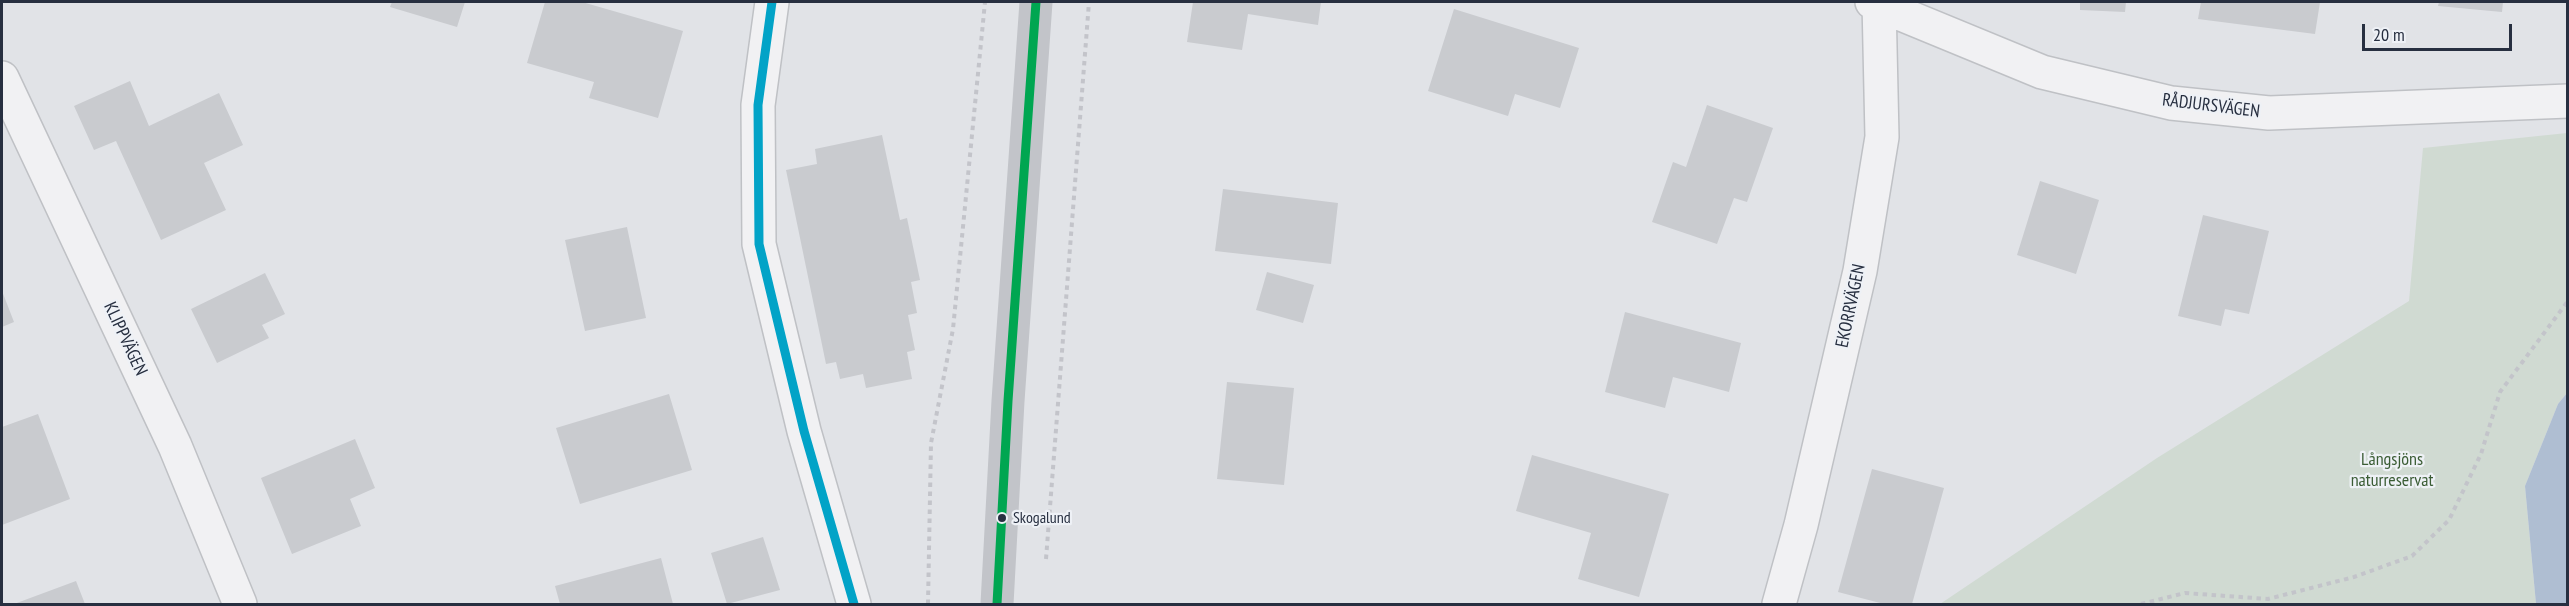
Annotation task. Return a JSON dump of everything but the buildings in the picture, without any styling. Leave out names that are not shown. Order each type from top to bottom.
[{"type":"main road","points":[[997,604],[1008,401],[1036,2]]},
{"type":"street","points":[[772,2],[758,105],[759,244],[804,431],[854,604]]},
{"type":"street","name":"RÅDJURSVÄGEN","points":[[1877,2],[2042,72],[2090,86],[2171,103],[2269,113],[2568,101]]},
{"type":"street","name":"EKORRVÄGEN","points":[[1779,604],[1802,525],[1860,271],[1882,138],[1877,2]]},
{"type":"street","name":"KLIPPVÄGEN","points":[[2,78],[175,446],[240,604]]},
{"type":"path","points":[[928,604],[931,443],[953,329],[985,2]]},
{"type":"path","points":[[1045,569],[1089,2]]},
{"type":"path","points":[[2141,604],[2185,594],[2268,599],[2354,577],[2412,556],[2449,520],[2481,454],[2500,392],[2568,301]]},
{"type":"green space","name":"Långsjöns naturreservat","points":[[2567,133],[2567,393],[2558,404],[2525,486],[2536,604],[1940,604],[2157,458],[2409,301],[2423,148]]},
{"type":"water","points":[[2567,393],[2567,604],[2536,604],[2525,486],[2558,404]]},
{"type":"transit line","points":[[772,2],[758,105],[759,244],[804,431],[854,604]]},
{"type":"transit line","points":[[997,604],[1008,401],[1036,2]]},
{"type":"place","name":"Skogalund","points":[[1002,518]]}]
